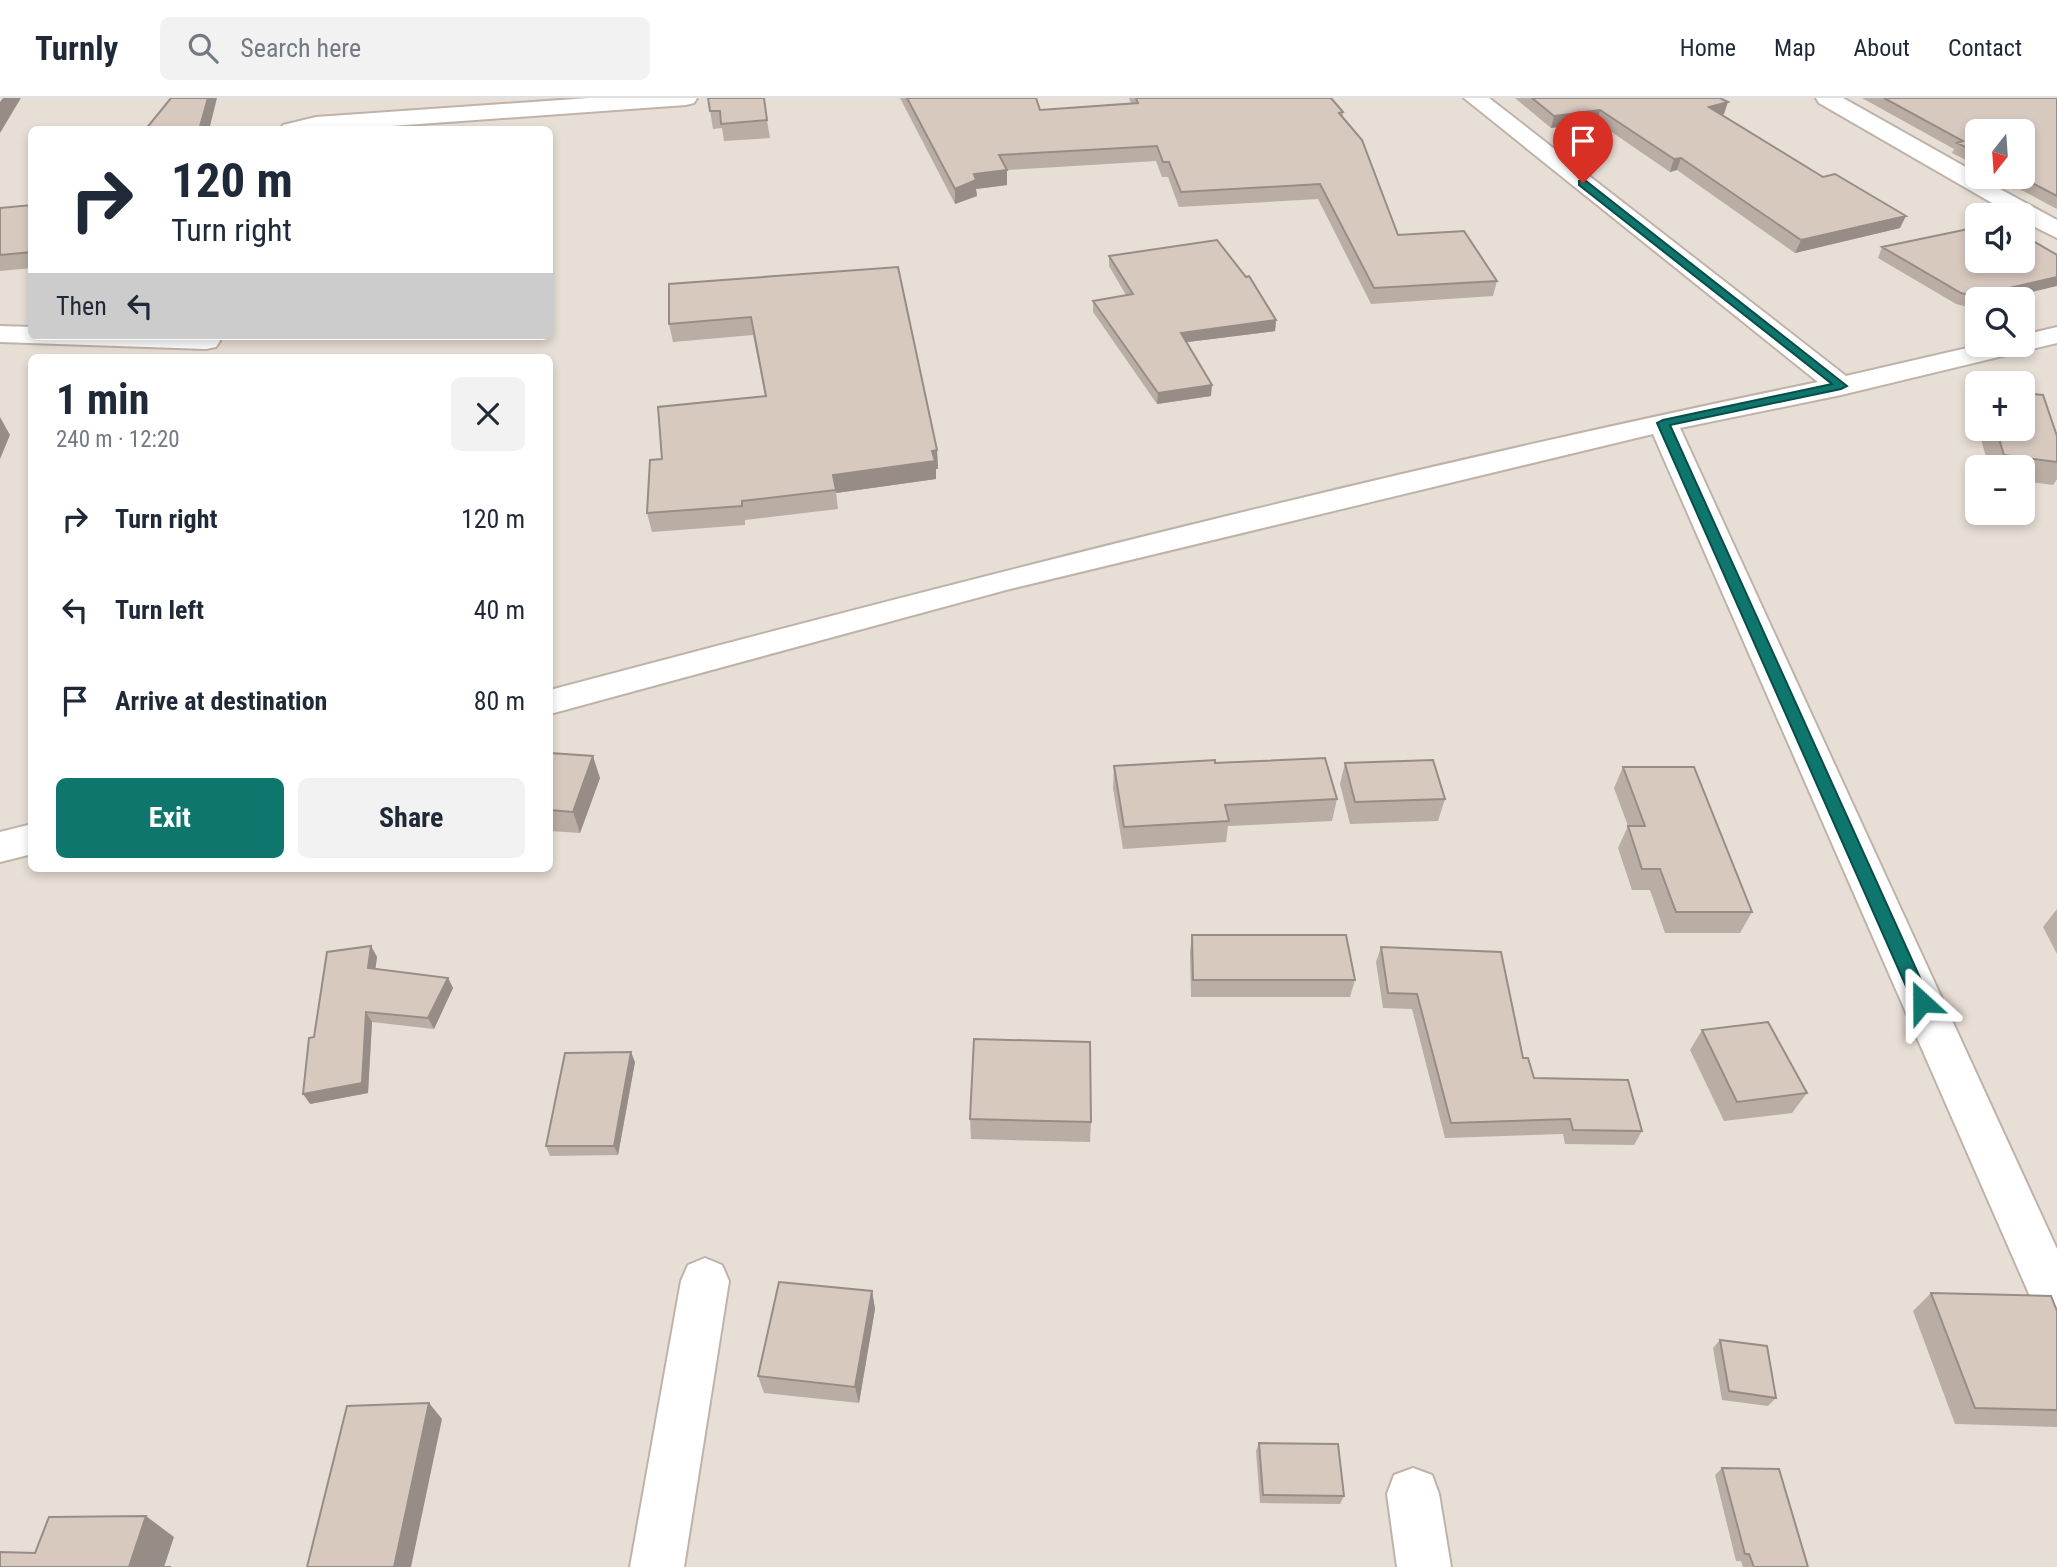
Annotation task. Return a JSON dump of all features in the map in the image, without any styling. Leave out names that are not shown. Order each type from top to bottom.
[{"type":"street","points":[[308,126],[686,98]]},
{"type":"street","points":[[1475,98],[1841,386]]},
{"type":"street","points":[[1827,98],[2057,230]]},
{"type":"street","points":[[0,334],[28,335]]},
{"type":"street","points":[[2035,340],[2057,335]]},
{"type":"street","points":[[118,340],[204,345]]},
{"type":"street","points":[[553,701],[1004,580],[1663,423],[1965,357]]},
{"type":"street","points":[[1663,423],[2057,1303]]},
{"type":"street","points":[[0,847],[28,840]]},
{"type":"street","points":[[657,1567],[705,1281]]},
{"type":"street","points":[[1413,1494],[1424,1567]]},
{"type":"shaded area","points":[[0,98],[2057,98],[2057,1567],[0,1567]]},
{"type":"building","points":[[171,98],[208,98],[200,126],[148,126]]},
{"type":"building","points":[[708,98],[764,98],[767,120],[721,124],[720,111],[710,111]]},
{"type":"building","points":[[907,98],[1036,98],[1040,110],[1138,103],[1136,98],[1331,98],[1343,112],[1339,113],[1362,140],[1398,235],[1464,231],[1497,281],[1374,288],[1320,184],[1181,192],[1169,162],[1163,162],[1157,146],[999,155],[1007,170],[974,174],[976,180],[955,189]]},
{"type":"building","points":[[1532,98],[1720,98],[1728,102],[1709,107],[1823,177],[1835,174],[1906,216],[1801,240],[1681,158],[1674,159],[1600,110],[1554,116]]},
{"type":"building","points":[[1884,98],[2057,98],[2057,196],[2035,184],[2035,119],[1965,119],[1965,147],[1957,143],[1963,141]]},
{"type":"building","points":[[28,205],[28,252],[0,255],[0,208]]},
{"type":"building","points":[[1965,230],[1965,273],[2035,273],[2035,242],[2057,255],[2057,277],[2013,287],[1965,287],[1965,294],[1882,247]]},
{"type":"building","points":[[1217,240],[1246,277],[1249,276],[1276,320],[1181,333],[1212,385],[1158,393],[1093,301],[1133,294],[1109,256]]},
{"type":"building","points":[[898,267],[937,450],[932,451],[935,461],[833,475],[836,490],[742,501],[742,506],[647,513],[650,460],[662,459],[658,407],[766,396],[751,317],[669,324],[669,284]]},
{"type":"building","points":[[2035,394],[2043,395],[2057,436],[2057,462],[2035,459],[2035,455],[2004,455],[2000,441],[2035,441]]},
{"type":"building","points":[[553,753],[593,756],[573,812],[553,810]]},
{"type":"building","points":[[1325,758],[1337,799],[1225,805],[1229,821],[1124,827],[1114,766],[1215,760],[1215,763]]},
{"type":"building","points":[[1433,760],[1445,799],[1355,802],[1345,763]]},
{"type":"building","points":[[1623,767],[1694,767],[1752,912],[1676,912],[1660,869],[1642,869],[1628,826],[1645,826]]},
{"type":"building","points":[[1192,935],[1346,935],[1355,980],[1193,980]]},
{"type":"building","points":[[371,946],[368,968],[448,978],[428,1018],[366,1012],[362,1083],[303,1094],[309,1038],[314,1037],[327,952]]},
{"type":"building","points":[[1381,947],[1501,952],[1523,1058],[1528,1058],[1534,1078],[1628,1080],[1642,1131],[1573,1130],[1570,1119],[1451,1123],[1417,994],[1388,993]]},
{"type":"building","points":[[1768,1022],[1807,1093],[1737,1102],[1702,1030]]},
{"type":"building","points":[[974,1039],[1090,1042],[1091,1122],[970,1119]]},
{"type":"building","points":[[631,1052],[614,1146],[546,1146],[565,1053]]},
{"type":"building","points":[[779,1282],[872,1291],[855,1387],[758,1376]]},
{"type":"building","points":[[1931,1293],[2051,1296],[2057,1311],[2057,1410],[1975,1408]]},
{"type":"building","points":[[1720,1340],[1767,1346],[1776,1398],[1729,1391]]},
{"type":"building","points":[[429,1403],[394,1567],[307,1567],[347,1406]]},
{"type":"building","points":[[1259,1443],[1338,1444],[1344,1496],[1263,1495]]},
{"type":"building","points":[[1722,1468],[1779,1469],[1808,1567],[1754,1567],[1749,1554],[1745,1554]]},
{"type":"building","points":[[146,1516],[129,1567],[0,1567],[0,1552],[35,1553],[49,1517]]},
{"type":"route","points":[[1583,183],[1841,386],[1663,423],[1922,1002]]}]
